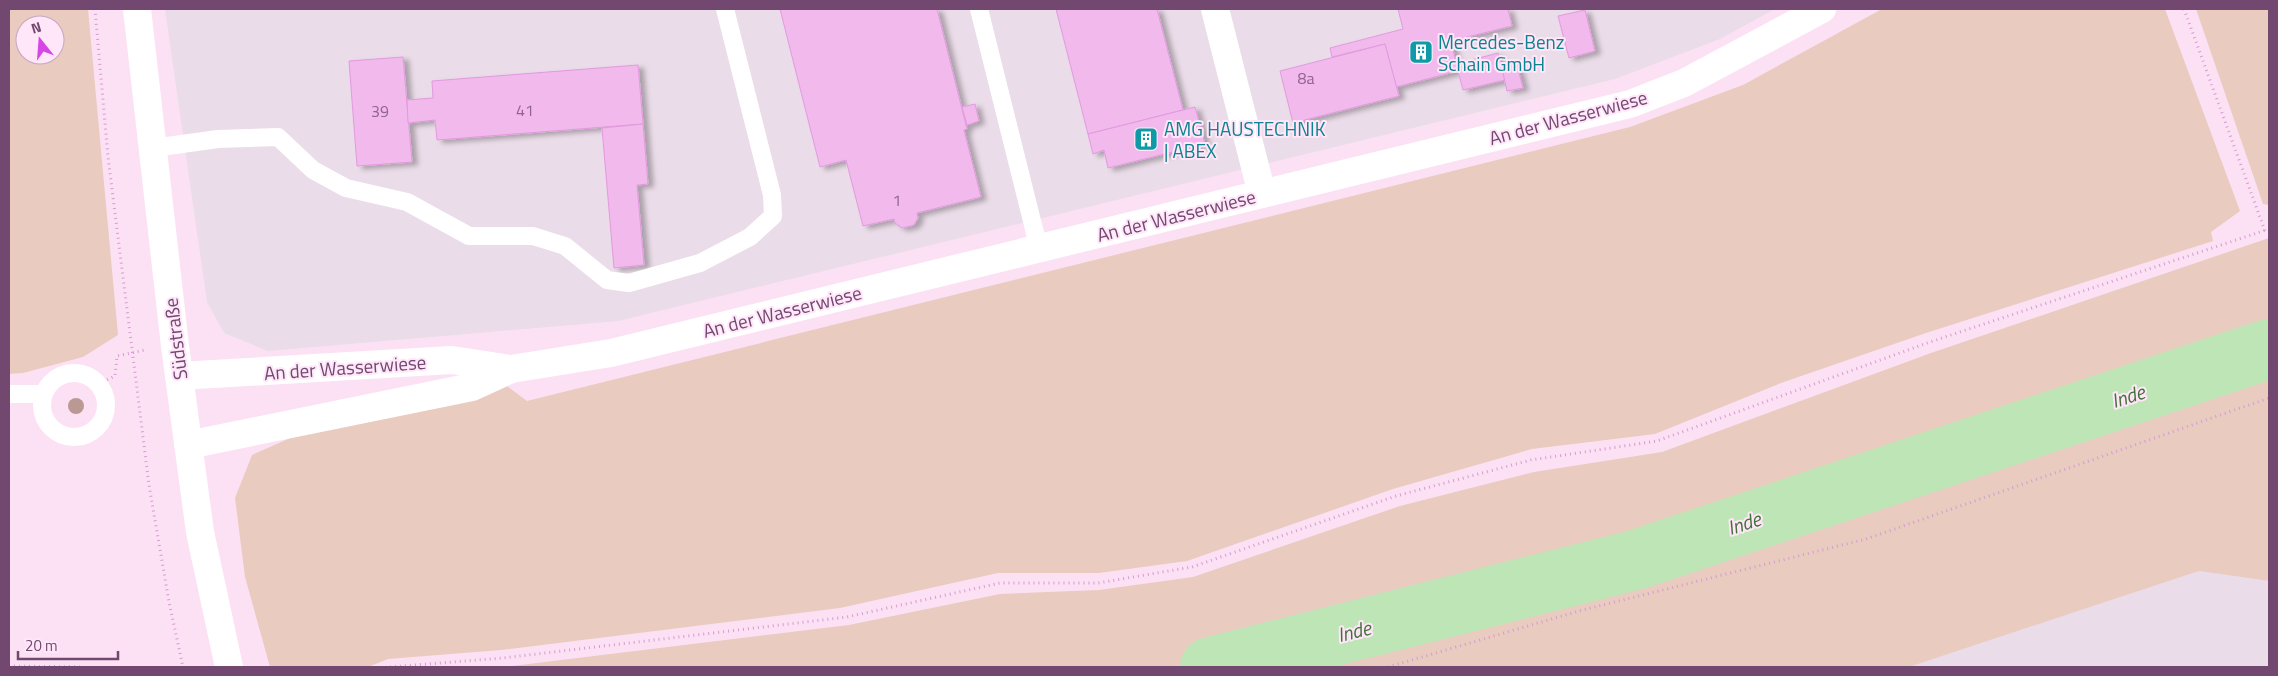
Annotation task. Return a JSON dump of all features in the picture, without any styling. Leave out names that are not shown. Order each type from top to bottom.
[{"type":"street","name":"Südstraße","points":[[138,9],[175,346],[200,532],[229,667]]},
{"type":"street","points":[[1215,9],[1262,194]]},
{"type":"street","name":"An der Wasserwiese","points":[[188,445],[472,387],[511,369],[611,353],[1630,104],[1684,83],[1822,9]]},
{"type":"street","name":"An der Wasserwiese","points":[[179,376],[452,360],[511,369]]},
{"type":"lane","points":[[153,148],[218,139],[278,137],[314,170],[346,188],[408,202],[469,236],[533,236],[565,246],[607,280],[629,283],[700,263],[750,237],[773,216],[772,195],[725,9]]},
{"type":"lane","points":[[979,9],[1038,248]]},
{"type":"lane","points":[[69,373],[80,373],[98,384],[104,392],[105,414],[101,424],[83,436],[62,436],[53,430],[42,412],[43,394],[51,382],[59,376],[69,373]]},
{"type":"lane","points":[[9,394],[43,394]]},
{"type":"path","points":[[95,9],[108,157],[131,352],[149,485],[169,602],[183,667]]},
{"type":"path","points":[[390,667],[503,658],[847,617],[1000,583],[1098,583],[1192,567],[1406,494],[1531,460],[1657,441],[1930,342],[2267,230],[2184,9]]},
{"type":"path","points":[[98,384],[115,376],[117,356],[131,352],[175,346]]},
{"type":"path","points":[[1388,667],[1579,610],[1866,539],[2269,398]]},
{"type":"path","points":[[9,666],[84,667]]},
{"type":"shaded area","points":[[9,9],[88,9],[118,335],[83,357],[23,373],[9,374]]},
{"type":"shaded area","points":[[165,9],[1775,9],[1720,39],[1615,79],[618,321],[268,351],[224,333],[207,302]]},
{"type":"shaded area","points":[[1882,9],[2165,9],[2240,211],[2211,232],[2213,241],[1926,333],[1781,383],[1655,434],[1532,449],[1393,489],[1187,561],[1099,573],[998,573],[840,608],[501,650],[388,659],[368,667],[270,667],[245,577],[235,498],[252,455],[297,435],[507,386],[527,401],[1630,127],[1743,85]]},
{"type":"shaded area","points":[[2196,9],[2269,9],[2269,205],[2263,204]]},
{"type":"shaded area","points":[[2269,238],[2269,581],[2199,571],[1909,667],[504,667],[849,625],[1000,594],[1099,590],[1193,577],[1400,506],[1534,472],[1662,452],[1931,353]]},
{"type":"shaded area","points":[[2199,571],[2269,581],[2269,667],[1909,667]]},
{"type":"building","points":[[780,9],[937,9],[967,129],[964,130],[981,197],[917,213],[918,218],[914,225],[902,228],[895,223],[894,219],[863,226],[846,160],[820,167]]},
{"type":"building","points":[[1056,9],[1157,9],[1183,110],[1088,134]]},
{"type":"building","name":"Mercedes-Benz Schain GmbH","points":[[1398,9],[1508,9],[1512,26],[1451,41],[1458,71],[1396,87],[1385,44],[1332,57],[1330,48],[1403,29]]},
{"type":"building","points":[[1585,10],[1595,51],[1569,58],[1558,16]]},
{"type":"building","points":[[1385,44],[1399,96],[1293,123],[1280,71]]},
{"type":"building","points":[[1498,53],[1505,80],[1463,90],[1456,64]]},
{"type":"building","points":[[403,57],[412,162],[357,166],[349,61]]},
{"type":"building","points":[[1516,61],[1523,88],[1507,91],[1501,64]]},
{"type":"building","points":[[638,65],[643,124],[437,140],[435,120],[408,123],[407,100],[433,98],[432,81]]},
{"type":"building","points":[[975,104],[979,121],[967,125],[962,107]]},
{"type":"building","name":"AMG HAUSTECHNIK | ABEX","points":[[1195,107],[1205,144],[1108,168],[1104,150],[1093,154],[1088,134]]},
{"type":"building","points":[[643,124],[648,184],[637,185],[644,265],[614,268],[602,128]]},
{"type":"waterway","name":"Inde","points":[[1210,667],[1635,560],[2269,349]]},
{"type":"place","name":"Mercedes-Benz Schain GmbH","points":[[1421,52]]},
{"type":"place","name":"AMG HAUSTECHNIK | ABEX","points":[[1146,139]]}]
